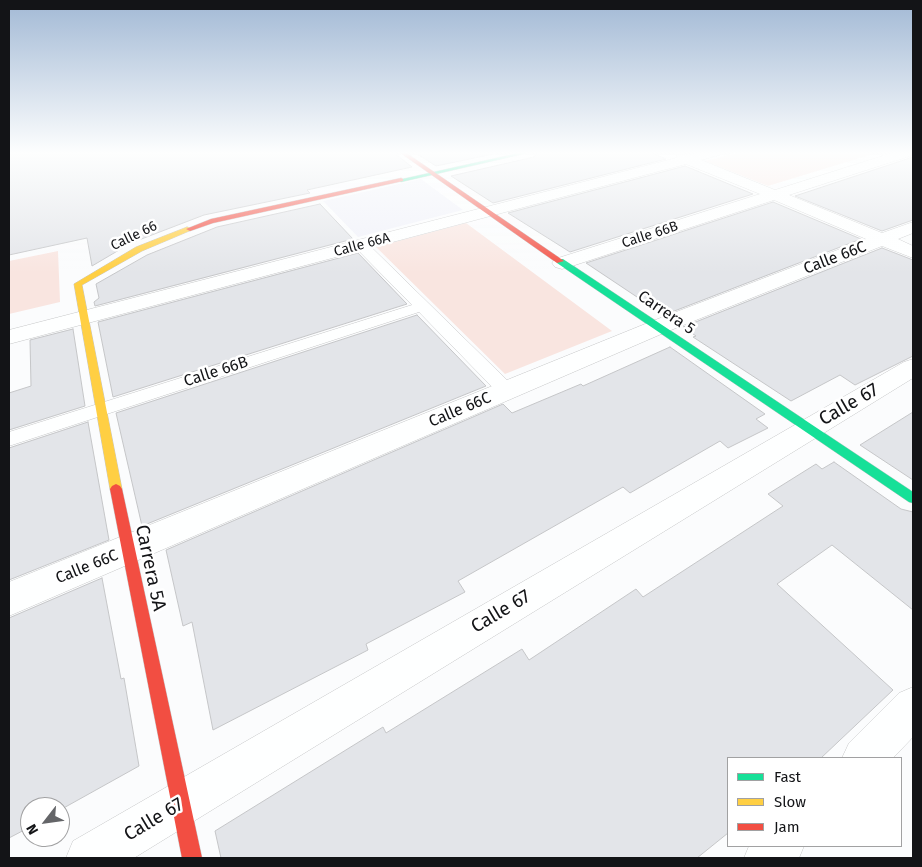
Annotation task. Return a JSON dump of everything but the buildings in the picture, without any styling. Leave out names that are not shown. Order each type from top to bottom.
[{"type":"street","name":"Calle 66","points":[[78,284],[139,249],[211,221],[342,192]]},
{"type":"street","name":"Carrera 5","points":[[459,192],[913,498]]},
{"type":"street","name":"Calle 66A","points":[[9,338],[561,192]]},
{"type":"street","points":[[768,192],[913,252]]},
{"type":"street","name":"Calle 66B","points":[[562,262],[782,192]]},
{"type":"street","name":"Calle 66C","points":[[9,599],[658,327],[913,227]]},
{"type":"street","name":"Carrera 5A","points":[[78,284],[128,550],[192,858]]},
{"type":"street","name":"Calle 67","points":[[90,858],[913,367]]},
{"type":"street","points":[[865,757],[913,707]]},
{"type":"street","points":[[768,858],[779,847]]},
{"type":"lane","points":[[361,245],[507,391]]},
{"type":"lane","name":"Calle 66B","points":[[9,439],[423,306]]},
{"type":"shaded area","points":[[361,192],[439,192],[463,210],[358,237],[323,201]]},
{"type":"shaded area","points":[[466,223],[612,331],[505,374],[376,247]]},
{"type":"shaded area","points":[[58,251],[60,302],[9,314],[9,261]]},
{"type":"traffic: fast","points":[[560,261],[913,498]]},
{"type":"traffic: slow","points":[[116,489],[78,284],[139,249],[190,229]]},
{"type":"traffic: jam","points":[[190,229],[211,221],[343,192]]},
{"type":"traffic: jam","points":[[461,192],[560,261]]},
{"type":"traffic: jam","points":[[116,489],[192,858]]}]
